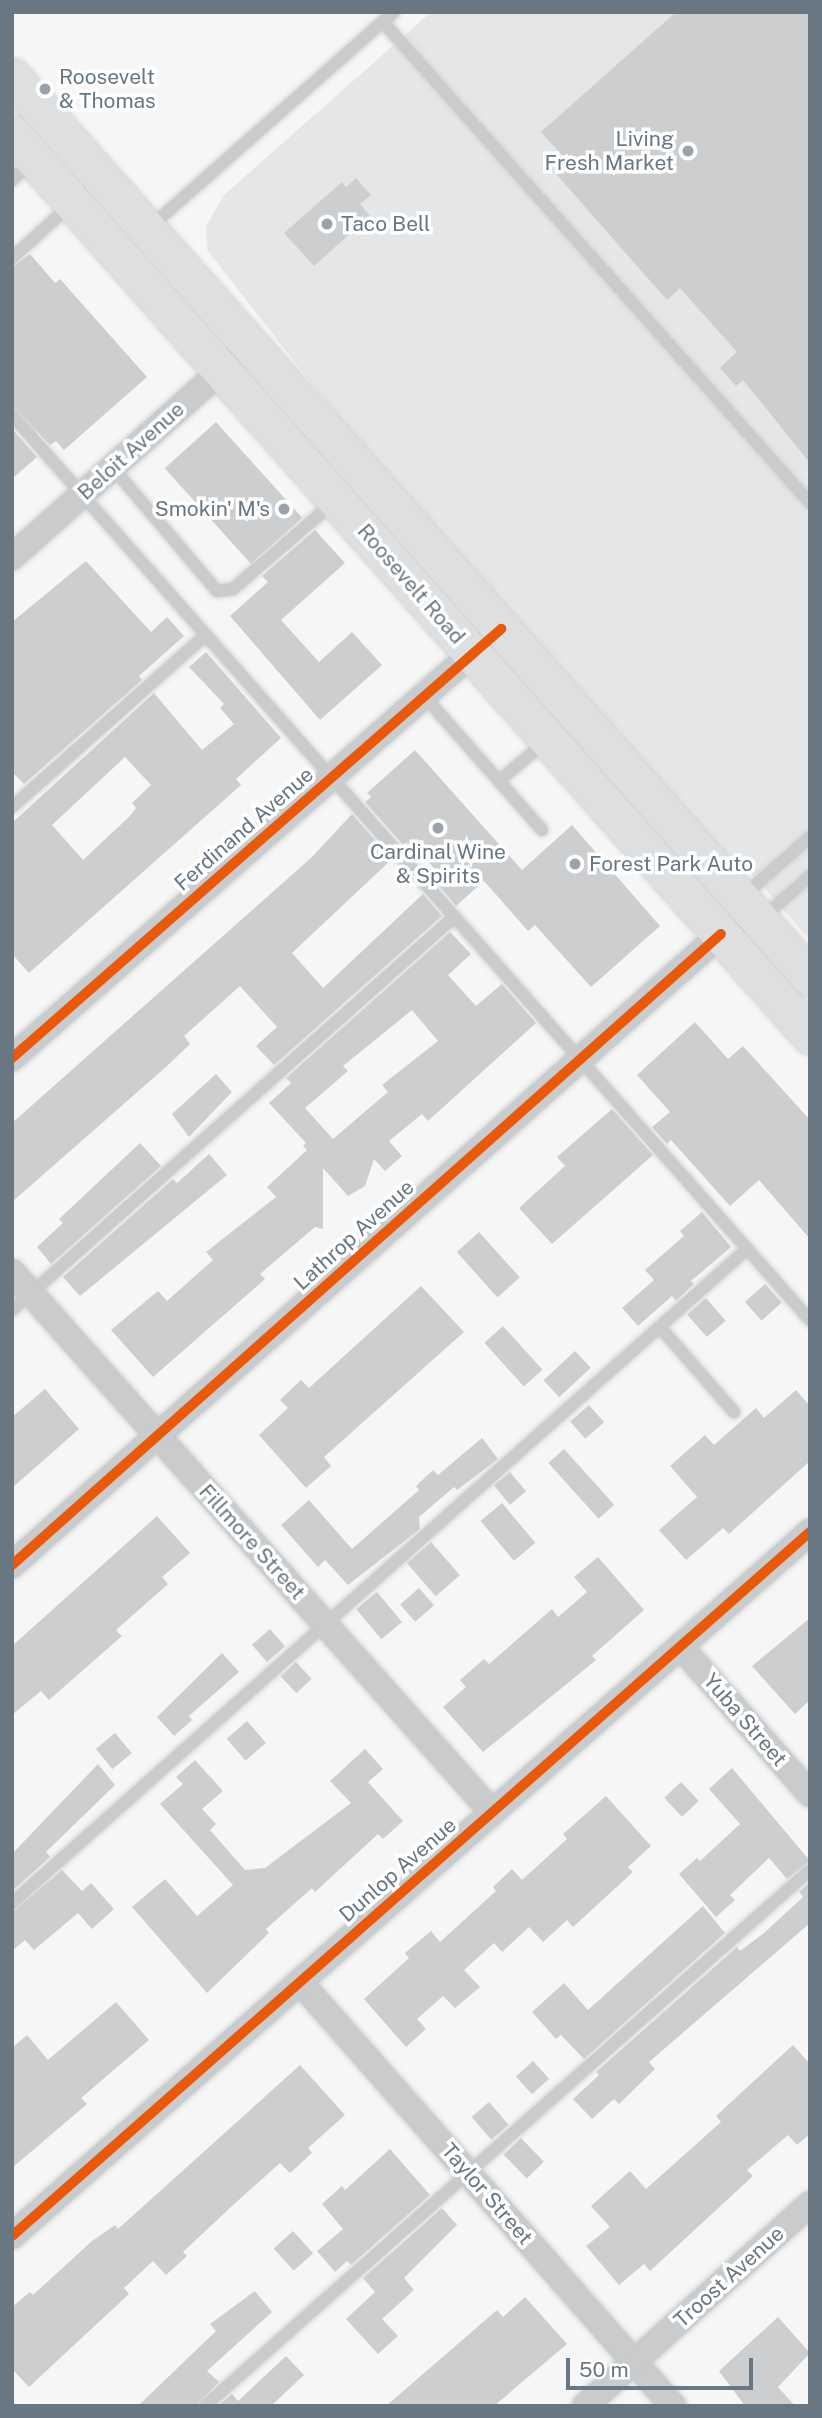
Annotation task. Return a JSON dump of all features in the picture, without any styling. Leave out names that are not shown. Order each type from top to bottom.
[{"type":"main road","name":"Roosevelt Road","points":[[12,77],[36,150],[73,203],[133,242],[250,345],[472,654],[563,727],[750,910],[810,977]]},
{"type":"main road","name":"Roosevelt Road","points":[[36,150],[101,177],[133,242],[222,370],[501,629],[563,727],[721,934],[810,1035]]},
{"type":"street","name":"Beloit Avenue","points":[[12,557],[250,345]]},
{"type":"street","name":"Ferdinand Avenue","points":[[12,1058],[501,629]]},
{"type":"street","name":"Lathrop Avenue","points":[[12,1564],[721,934]]},
{"type":"street","name":"Fillmore Street","points":[[12,1272],[22,1301],[158,1435],[492,1812]]},
{"type":"street","name":"Dunlop Avenue","points":[[12,2236],[810,1532]]},
{"type":"street","name":"Yuba Street","points":[[680,1646],[810,1794]]},
{"type":"street","name":"Taylor Street","points":[[300,1982],[673,2406]]},
{"type":"street","name":"Troost Avenue","points":[[585,2406],[810,2204]]},
{"type":"lane","points":[[133,242],[394,12]]},
{"type":"lane","points":[[383,22],[810,503]]},
{"type":"lane","points":[[12,258],[101,177]]},
{"type":"lane","points":[[12,415],[810,1320]]},
{"type":"lane","points":[[113,468],[216,590],[233,589],[351,488]]},
{"type":"lane","points":[[12,807],[206,635]]},
{"type":"lane","points":[[424,696],[542,830]]},
{"type":"lane","points":[[499,781],[563,727]]},
{"type":"lane","points":[[721,934],[750,910],[810,837]]},
{"type":"lane","points":[[721,934],[750,910],[810,876]]},
{"type":"lane","points":[[22,1301],[454,916]]},
{"type":"lane","points":[[12,1903],[747,1250]]},
{"type":"lane","points":[[660,1327],[734,1412]]},
{"type":"lane","points":[[205,2406],[810,1870]]},
{"type":"shaded area","points":[[431,12],[810,12],[810,940],[750,872],[729,866],[381,472],[207,250],[206,226],[224,195]]},
{"type":"building","points":[[676,12],[810,12],[810,463],[743,380],[736,386],[720,368],[737,352],[680,288],[667,300],[557,175],[570,164],[541,132]]},
{"type":"building","name":"Taco Bell","points":[[356,178],[371,195],[360,204],[370,216],[314,266],[284,233],[342,182],[346,187]]},
{"type":"building","points":[[30,254],[55,283],[60,279],[147,377],[64,450],[56,441],[50,445],[12,406],[12,267]]},
{"type":"building","points":[[216,422],[302,518],[251,564],[165,468]]},
{"type":"building","points":[[12,429],[37,457],[12,479]]},
{"type":"building","points":[[315,530],[345,563],[281,620],[319,662],[352,632],[382,665],[320,720],[230,616],[268,582],[262,576]]},
{"type":"building","points":[[86,561],[151,632],[167,617],[184,636],[139,676],[142,680],[24,784],[12,772],[12,622]]},
{"type":"building","points":[[206,652],[281,738],[236,779],[241,785],[29,973],[12,954],[12,823],[154,693],[202,750],[234,724],[220,708],[224,704],[189,667]],"holes":[[[125,757],[151,785],[132,803],[136,808],[130,816],[83,860],[52,825]]]},
{"type":"building","points":[[415,750],[522,870],[572,825],[660,926],[591,987],[535,925],[528,931],[484,881],[456,906],[436,882],[442,877],[411,842],[405,847],[365,802],[371,797],[367,793]]},
{"type":"building","points":[[352,814],[392,859],[292,953],[323,988],[423,894],[442,916],[274,1065],[256,1046],[277,1027],[240,986],[184,1036],[190,1044],[167,1066],[12,1202],[12,1123],[312,857]]},
{"type":"building","points":[[450,932],[471,954],[448,975],[476,1006],[502,984],[536,1023],[428,1121],[422,1114],[389,1141],[402,1156],[385,1171],[374,1159],[365,1186],[348,1196],[323,1168],[323,1229],[315,1227],[260,1274],[265,1279],[153,1377],[111,1330],[158,1291],[167,1301],[213,1260],[206,1252],[276,1197],[267,1187],[307,1150],[303,1146],[306,1143],[269,1103],[291,1083],[286,1078]],"holes":[[[412,1010],[438,1041],[382,1085],[388,1092],[333,1139],[305,1108],[348,1071],[343,1066]]]},
{"type":"building","points":[[695,1022],[728,1059],[743,1046],[810,1120],[810,1239],[759,1180],[730,1206],[671,1140],[667,1144],[652,1127],[670,1112],[637,1075]]},
{"type":"building","points":[[216,1074],[232,1092],[189,1137],[172,1114]]},
{"type":"building","points":[[612,1109],[653,1155],[552,1244],[519,1208],[565,1166],[557,1157]]},
{"type":"building","points":[[140,1143],[161,1166],[51,1264],[37,1247],[63,1223],[59,1219]]},
{"type":"building","points":[[209,1154],[227,1175],[80,1296],[63,1277],[173,1179],[177,1183]]},
{"type":"building","points":[[702,1212],[731,1247],[691,1281],[694,1284],[676,1301],[672,1296],[638,1326],[622,1308],[654,1280],[645,1270],[684,1236],[680,1231]]},
{"type":"building","points":[[479,1232],[520,1277],[498,1297],[457,1252]]},
{"type":"building","points":[[765,1284],[782,1303],[762,1321],[745,1302]]},
{"type":"building","points":[[421,1286],[464,1332],[324,1457],[331,1466],[306,1488],[259,1435],[288,1408],[280,1400],[301,1380],[309,1388]]},
{"type":"building","points":[[706,1298],[726,1321],[707,1337],[687,1314]]},
{"type":"building","points":[[503,1326],[542,1370],[524,1387],[484,1343]]},
{"type":"building","points":[[575,1351],[591,1368],[559,1397],[544,1380]]},
{"type":"building","points":[[45,1389],[79,1429],[12,1488],[12,1417]]},
{"type":"building","points":[[796,1390],[810,1406],[810,1461],[729,1534],[723,1528],[686,1560],[659,1530],[697,1497],[670,1466],[705,1435],[714,1445],[756,1408],[764,1418]]},
{"type":"building","points":[[589,1405],[604,1422],[585,1439],[570,1421]]},
{"type":"building","points":[[482,1438],[498,1459],[457,1490],[454,1487],[419,1517],[420,1529],[348,1585],[325,1560],[318,1567],[281,1525],[309,1500],[352,1549],[419,1490],[416,1486],[433,1470],[438,1475]]},
{"type":"building","points":[[564,1449],[614,1505],[599,1519],[548,1463]]},
{"type":"building","points":[[510,1472],[526,1491],[510,1505],[494,1485]]},
{"type":"building","points":[[502,1503],[535,1543],[514,1561],[481,1521]]},
{"type":"building","points":[[157,1516],[190,1553],[162,1577],[168,1584],[116,1630],[122,1636],[49,1700],[41,1691],[12,1715],[12,1646]]},
{"type":"building","points":[[431,1542],[460,1575],[436,1596],[407,1563]]},
{"type":"building","points":[[598,1557],[644,1610],[592,1656],[596,1660],[483,1752],[443,1707],[466,1687],[460,1680],[484,1659],[489,1664],[552,1609],[558,1617],[587,1592],[574,1577]]},
{"type":"building","points":[[419,1588],[434,1605],[415,1622],[400,1604]]},
{"type":"building","points":[[377,1592],[402,1622],[381,1639],[356,1609]]},
{"type":"building","points":[[810,1618],[810,1700],[795,1714],[752,1666]]},
{"type":"building","points":[[270,1629],[285,1646],[267,1662],[252,1645]]},
{"type":"building","points":[[222,1653],[239,1672],[189,1716],[192,1720],[174,1736],[157,1717]]},
{"type":"building","points":[[296,1662],[312,1679],[296,1693],[281,1676]]},
{"type":"building","points":[[247,1721],[266,1743],[246,1761],[227,1739]]},
{"type":"building","points":[[115,1733],[132,1753],[113,1769],[96,1749]]},
{"type":"building","points":[[365,1749],[383,1769],[368,1782],[403,1821],[383,1839],[378,1834],[315,1892],[312,1888],[266,1929],[269,1933],[207,1993],[132,1907],[165,1879],[197,1916],[233,1885],[160,1804],[183,1784],[176,1777],[195,1760],[223,1791],[202,1809],[216,1824],[210,1830],[245,1870],[265,1868],[351,1803],[330,1781]]},
{"type":"building","points":[[98,1764],[115,1785],[46,1852],[50,1857],[12,1891],[12,1854]]},
{"type":"building","points":[[732,1768],[810,1861],[787,1879],[769,1858],[730,1895],[735,1900],[716,1917],[679,1874],[697,1858],[700,1861],[740,1824],[709,1789]]},
{"type":"building","points":[[681,1782],[699,1801],[682,1817],[664,1798]]},
{"type":"building","points":[[606,1796],[651,1846],[628,1867],[633,1872],[573,1927],[567,1920],[543,1942],[529,1927],[502,1952],[494,1943],[464,1970],[480,1987],[455,2008],[443,1996],[417,2019],[426,2029],[406,2047],[364,1999],[409,1958],[405,1953],[431,1931],[440,1942],[496,1891],[493,1887],[512,1869],[522,1880],[567,1839],[563,1834]]},
{"type":"building","points":[[62,1870],[82,1891],[91,1883],[114,1909],[92,1929],[78,1913],[34,1950],[25,1940],[12,1951],[12,1912]]},
{"type":"building","points":[[810,1882],[810,1923],[649,2062],[655,2069],[619,2104],[614,2099],[592,2119],[573,2099],[599,2075],[596,2072],[737,1947],[740,1951],[764,1933],[803,1897],[799,1892]]},
{"type":"building","points":[[703,1906],[725,1933],[584,2059],[561,2035],[556,2039],[532,2012],[564,1983],[588,2010]]},
{"type":"building","points":[[116,2002],[149,2040],[81,2098],[87,2104],[12,2168],[12,2048],[27,2035],[48,2060]]},
{"type":"building","points":[[793,2045],[810,2064],[810,2134],[797,2145],[788,2135],[747,2170],[753,2176],[650,2271],[644,2264],[619,2285],[586,2246],[610,2227],[591,2206],[630,2171],[646,2189],[721,2122],[716,2116]]},
{"type":"building","points":[[533,2061],[549,2079],[532,2094],[516,2076]]},
{"type":"building","points":[[300,2065],[345,2115],[308,2148],[312,2153],[290,2173],[280,2163],[183,2252],[187,2256],[166,2275],[153,2261],[124,2288],[129,2294],[29,2387],[12,2369],[12,2307],[30,2292],[33,2295],[92,2241],[115,2225],[118,2229]]},
{"type":"building","points":[[489,2102],[509,2125],[491,2140],[472,2117]]},
{"type":"building","points":[[521,2138],[544,2162],[527,2178],[504,2155]]},
{"type":"building","points":[[390,2149],[430,2195],[351,2265],[347,2261],[335,2272],[317,2251],[343,2229],[322,2204],[342,2186],[345,2190]]},
{"type":"building","points":[[442,2208],[457,2225],[404,2278],[414,2290],[382,2319],[398,2336],[378,2354],[346,2319],[375,2292],[363,2278]]},
{"type":"building","points":[[293,2231],[313,2253],[294,2271],[274,2248]]},
{"type":"building","points":[[255,2291],[272,2312],[207,2371],[219,2382],[196,2406],[138,2406],[216,2331],[210,2324]]},
{"type":"building","points":[[525,2297],[567,2344],[494,2406],[386,2406],[497,2310],[503,2317]]},
{"type":"building","points":[[778,2317],[810,2353],[778,2387],[795,2406],[745,2406],[719,2371]]},
{"type":"building","points":[[286,2356],[304,2375],[271,2406],[218,2406],[232,2394],[238,2401]]},
{"type":"cycle path","points":[[12,1058],[501,629]]},
{"type":"cycle path","points":[[12,1565],[721,934]]},
{"type":"cycle path","points":[[12,2236],[810,1532]]},
{"type":"place","name":"Roosevelt & Thomas","points":[[45,89]]},
{"type":"place","name":"Living Fresh Market","points":[[688,151]]},
{"type":"place","name":"Taco Bell","points":[[327,224]]},
{"type":"place","name":"Smokin' M's","points":[[284,509]]},
{"type":"place","name":"Cardinal Wine & Spirits","points":[[438,828]]},
{"type":"place","name":"Forest Park Auto","points":[[575,864]]}]
